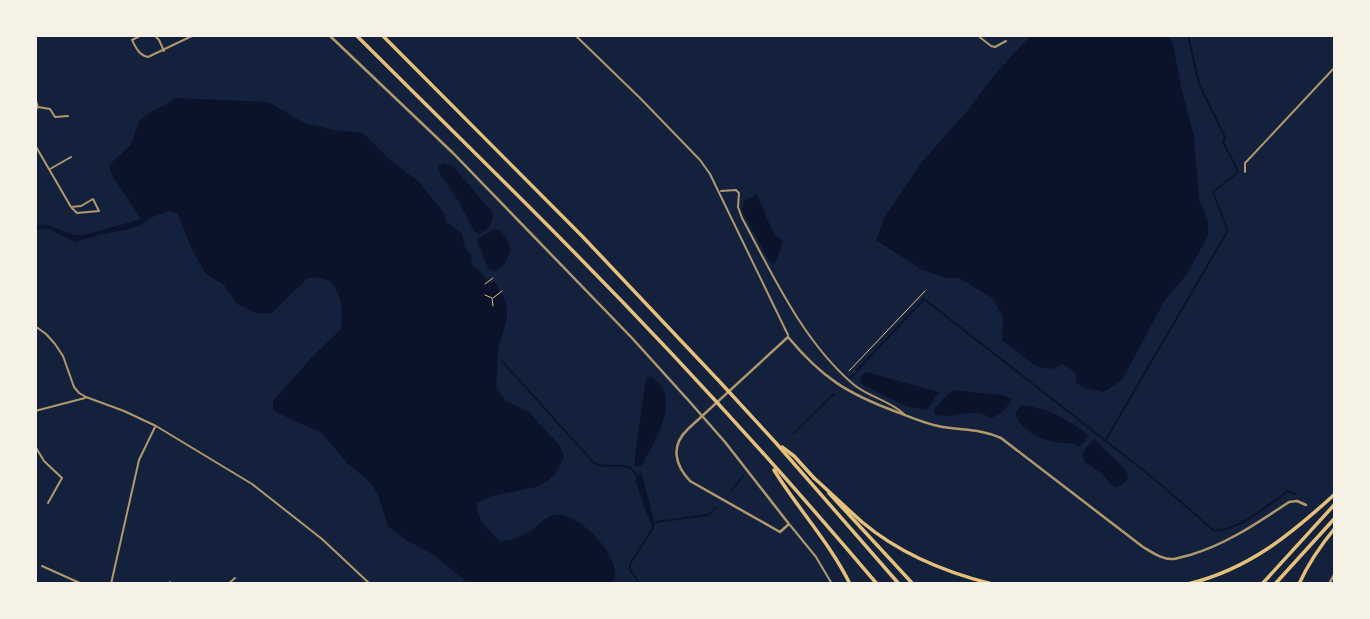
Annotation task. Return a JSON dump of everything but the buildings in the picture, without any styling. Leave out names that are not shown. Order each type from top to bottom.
[{"type":"highway","points":[[356,35],[567,245],[768,459],[877,584]]},
{"type":"highway","points":[[382,35],[582,236],[776,443],[899,584]]},
{"type":"highway","points":[[776,443],[794,456],[913,584]]},
{"type":"highway","points":[[768,459],[787,491],[820,534],[850,584]]},
{"type":"highway","points":[[814,478],[860,521],[900,549],[945,571],[992,584]]},
{"type":"highway","points":[[1188,584],[1254,558],[1292,533],[1335,494]]},
{"type":"highway","points":[[1262,584],[1335,504]]},
{"type":"highway","points":[[1275,584],[1335,517]]},
{"type":"highway","points":[[1299,584],[1335,528]]},
{"type":"street","points":[[142,35],[132,40],[142,56],[148,57],[194,35]]},
{"type":"street","points":[[153,35],[159,40],[164,51]]},
{"type":"street","points":[[329,35],[453,153],[632,338],[725,442],[816,558],[832,584]]},
{"type":"street","points":[[575,35],[700,160],[720,191],[788,337],[810,362],[833,382],[861,398],[906,416],[939,426],[980,430],[1001,438],[1143,547],[1165,558],[1174,559],[1221,543],[1242,533],[1289,502],[1297,501],[1306,505]]},
{"type":"street","points":[[977,35],[995,47],[1006,41]]},
{"type":"street","points":[[1245,172],[1245,163],[1335,67]]},
{"type":"street","points":[[35,98],[38,107]]},
{"type":"street","points":[[35,111],[38,107]]},
{"type":"street","points":[[38,107],[50,109],[55,117],[68,116]]},
{"type":"street","points":[[35,145],[71,207],[77,213],[99,211],[93,198],[81,206],[71,207]]},
{"type":"street","points":[[50,169],[71,157]]},
{"type":"street","points":[[720,191],[736,190],[739,193],[738,206],[742,218],[790,305],[820,348],[859,388],[895,405],[906,416]]},
{"type":"street","points":[[35,326],[46,334],[63,356],[79,393],[156,426],[252,484],[321,539],[370,584]]},
{"type":"street","points":[[788,337],[681,435],[677,452],[681,471],[690,481],[780,532],[789,524]]},
{"type":"street","points":[[35,411],[86,397]]},
{"type":"street","points":[[111,584],[139,460],[156,426]]},
{"type":"street","points":[[35,446],[44,461],[62,478],[48,503]]},
{"type":"street","points":[[42,566],[82,584]]},
{"type":"street","points":[[1329,584],[1335,573]]},
{"type":"street","points":[[228,584],[235,578]]},
{"type":"path","points":[[485,284],[493,278]]},
{"type":"path","points":[[492,298],[502,291]]},
{"type":"path","points":[[845,375],[925,291]]},
{"type":"path","points":[[485,295],[492,298]]},
{"type":"path","points":[[492,298],[493,306]]},
{"type":"water","points":[[1031,35],[1169,35],[1194,136],[1199,199],[1208,220],[1208,236],[1187,274],[1165,300],[1122,380],[1104,392],[1084,388],[1076,382],[1076,373],[1063,364],[1051,369],[1035,366],[1002,340],[1003,316],[992,298],[959,278],[947,278],[922,270],[876,240],[885,216],[922,162]]},
{"type":"water","points":[[175,98],[269,102],[304,123],[363,133],[388,158],[420,183],[444,213],[446,221],[462,234],[465,247],[471,255],[472,265],[490,284],[494,281],[504,298],[507,319],[499,346],[496,387],[506,401],[529,412],[560,446],[564,457],[556,473],[548,481],[536,487],[492,496],[477,503],[481,519],[500,541],[521,536],[553,515],[573,518],[593,534],[609,554],[615,574],[611,584],[469,584],[434,555],[406,540],[388,526],[378,495],[370,482],[348,464],[322,433],[273,409],[273,401],[341,329],[340,299],[328,281],[308,278],[272,313],[256,313],[237,304],[224,285],[206,274],[192,250],[178,214],[169,211],[150,218],[139,226],[75,242],[49,229],[35,229],[35,224],[84,235],[141,219],[112,175],[109,165],[131,145],[139,121]]},
{"type":"water","points":[[444,163],[453,166],[493,213],[489,226],[482,233],[474,231],[441,176],[438,166]]},
{"type":"water","points":[[757,194],[772,230],[783,241],[774,264],[770,262],[742,211],[744,201]]},
{"type":"water","points":[[494,229],[500,230],[505,236],[511,250],[504,265],[494,272],[488,268],[477,241]]},
{"type":"water","points":[[866,372],[939,392],[927,410],[905,406],[863,385],[860,382]]},
{"type":"water","points":[[650,376],[660,384],[665,394],[664,419],[641,466],[635,466],[646,379]]},
{"type":"water","points":[[952,390],[1003,395],[1012,399],[1003,411],[990,418],[977,413],[948,416],[934,414],[934,409]]},
{"type":"water","points":[[1022,405],[1065,419],[1088,435],[1085,442],[1078,447],[1073,443],[1038,437],[1018,420],[1015,412]]},
{"type":"water","points":[[1094,439],[1125,469],[1129,478],[1115,488],[1085,462],[1082,455]]},
{"type":"water","points":[[640,473],[655,524],[654,528],[635,480]]},
{"type":"waterway","points":[[1188,35],[1199,84],[1225,137],[1223,142],[1237,172]]},
{"type":"waterway","points":[[1105,441],[1227,232],[1213,192],[1236,174]]},
{"type":"waterway","points":[[851,377],[924,299],[1152,477],[1213,530],[1222,530],[1241,523],[1288,491],[1295,494]]},
{"type":"waterway","points":[[501,360],[594,463],[630,468],[639,479]]},
{"type":"waterway","points":[[794,433],[834,394]]},
{"type":"waterway","points":[[731,491],[743,476]]},
{"type":"waterway","points":[[656,522],[708,515],[716,508]]},
{"type":"waterway","points":[[640,584],[630,570],[630,564],[653,528]]}]
